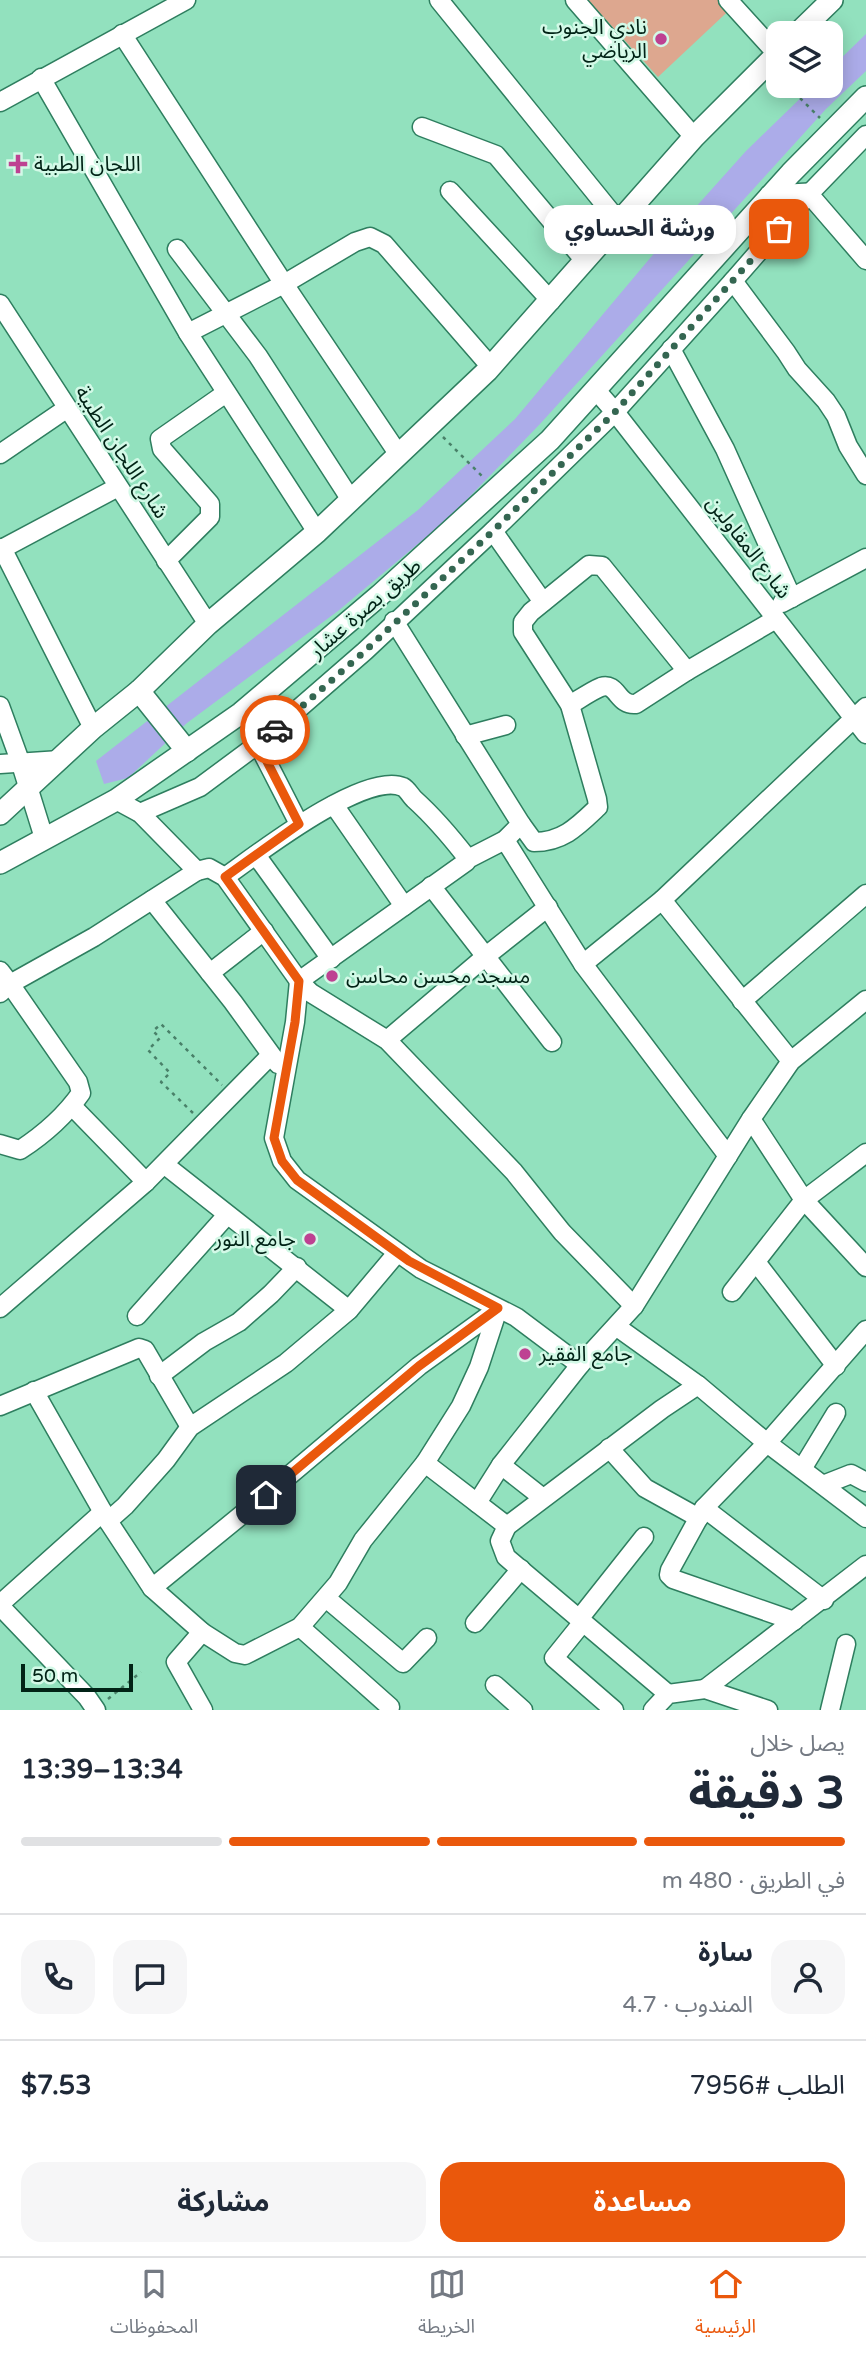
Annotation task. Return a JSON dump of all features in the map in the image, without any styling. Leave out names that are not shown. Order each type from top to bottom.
[{"type":"main road","points":[[810,21],[832,0]]},
{"type":"main road","points":[[0,814],[93,728],[143,697],[208,624],[317,531],[491,367],[694,137],[766,65]]},
{"type":"main road","name":"طريق بصرة عشار","points":[[0,863],[116,800],[183,746],[264,696],[380,595],[550,440],[770,196],[866,97]]},
{"type":"main road","points":[[770,196],[809,194]]},
{"type":"main road","points":[[143,697],[183,746]]},
{"type":"street","points":[[0,102],[186,0]]},
{"type":"street","points":[[439,0],[619,222]]},
{"type":"street","points":[[575,0],[694,137]]},
{"type":"street","points":[[728,0],[766,40]]},
{"type":"street","points":[[122,34],[399,455]]},
{"type":"street","points":[[41,78],[188,333],[317,531]]},
{"type":"street","points":[[422,127],[496,155],[585,261]]},
{"type":"street","points":[[140,813],[200,787],[258,744],[365,651],[615,412],[809,194],[863,144]]},
{"type":"street","points":[[450,191],[551,301]]},
{"type":"street","points":[[809,194],[866,260]]},
{"type":"street","points":[[188,333],[284,284],[355,242],[370,237],[384,244],[491,367]]},
{"type":"street","points":[[177,248],[258,356],[351,500]]},
{"type":"street","points":[[733,281],[797,369],[826,401],[866,475]]},
{"type":"street","name":"شارع اللجان الطبية","points":[[0,304],[208,624]]},
{"type":"street","points":[[671,349],[725,449],[792,598]]},
{"type":"street","name":"شارع المقاولين","points":[[595,389],[773,614],[860,713],[866,734]]},
{"type":"street","points":[[166,561],[211,517],[210,504],[162,449],[160,439],[226,393]]},
{"type":"street","points":[[0,454],[66,409]]},
{"type":"street","points":[[93,728],[1,549],[118,487]]},
{"type":"street","points":[[493,531],[544,602]]},
{"type":"street","points":[[570,705],[602,687],[609,686],[624,702],[635,704],[773,614],[792,598],[866,558]]},
{"type":"street","points":[[394,621],[534,842],[551,842],[576,827],[598,807],[570,705],[523,632],[523,622],[589,565],[602,566],[687,671]]},
{"type":"street","points":[[0,706],[44,838]]},
{"type":"street","points":[[583,964],[662,900],[860,713]]},
{"type":"street","points":[[466,736],[506,725]]},
{"type":"street","points":[[258,744],[299,824]]},
{"type":"street","points":[[0,764],[60,760]]},
{"type":"street","points":[[225,877],[299,824],[361,791],[383,785],[402,787],[436,819],[468,859]]},
{"type":"street","points":[[116,800],[140,813],[197,871]]},
{"type":"street","points":[[334,805],[404,906]]},
{"type":"street","points":[[521,824],[505,840],[468,859],[299,981],[274,1138],[282,1161],[297,1180],[421,1269],[516,1317],[580,1365]]},
{"type":"street","points":[[505,840],[583,964],[728,1156]]},
{"type":"street","points":[[256,855],[331,959]]},
{"type":"street","points":[[0,1144],[20,1150],[37,1139],[72,1106],[81,1093],[78,1082],[4,983],[94,937],[197,871],[209,868],[225,877],[299,981],[311,993],[387,1040],[514,1172],[562,1232],[634,1306]]},
{"type":"street","points":[[431,886],[552,1042]]},
{"type":"street","points":[[742,1001],[866,894]]},
{"type":"street","points":[[152,900],[210,973],[270,1056],[286,1073]]},
{"type":"street","points":[[662,900],[791,1061]]},
{"type":"street","points":[[387,1040],[485,956],[548,907]]},
{"type":"street","points":[[210,973],[264,931]]},
{"type":"street","points":[[477,1503],[501,1465],[580,1365],[634,1306],[751,1119],[791,1061],[866,1000]]},
{"type":"street","points":[[0,1308],[165,1165],[270,1056]]},
{"type":"street","points":[[72,1106],[146,1182]]},
{"type":"street","points":[[751,1119],[804,1200],[866,1268]]},
{"type":"street","points":[[733,1292],[804,1200],[866,1153]]},
{"type":"street","points":[[165,1165],[349,1310]]},
{"type":"street","points":[[137,1316],[227,1215]]},
{"type":"street","points":[[96,1709],[0,1605],[105,1516],[125,1506],[166,1460],[190,1427],[286,1363],[349,1310],[397,1252]]},
{"type":"street","points":[[756,1262],[836,1366]]},
{"type":"street","points":[[159,1376],[204,1342],[239,1321],[297,1268]]},
{"type":"street","points":[[34,1391],[105,1516],[152,1588],[202,1632],[235,1653],[245,1655],[300,1627],[338,1583],[363,1540],[425,1463],[460,1406],[479,1367],[498,1308]]},
{"type":"street","points":[[152,1588],[419,1366],[498,1308]]},
{"type":"street","points":[[617,1327],[698,1385],[767,1443],[866,1518]]},
{"type":"street","points":[[794,1621],[673,1579],[669,1575],[670,1570],[701,1513],[767,1443],[866,1330]]},
{"type":"street","points":[[0,1406],[139,1348],[145,1350],[190,1427]]},
{"type":"street","points":[[668,1694],[506,1557],[500,1541],[507,1526],[609,1448],[698,1385]]},
{"type":"street","points":[[802,1469],[836,1413]]},
{"type":"street","points":[[609,1448],[645,1488],[701,1513],[824,1600]]},
{"type":"street","points":[[425,1463],[507,1526]]},
{"type":"street","points":[[501,1465],[543,1498]]},
{"type":"street","points":[[823,1485],[851,1474],[866,1482]]},
{"type":"street","points":[[614,1710],[554,1657],[644,1537]]},
{"type":"street","points":[[705,1689],[824,1600],[866,1565]]},
{"type":"street","points":[[475,1623],[521,1569]]},
{"type":"street","points":[[326,1598],[403,1663],[427,1638]]},
{"type":"street","points":[[300,1627],[390,1707]]},
{"type":"street","points":[[202,1632],[176,1662],[203,1710]]},
{"type":"street","points":[[830,1710],[846,1644]]},
{"type":"street","points":[[495,1685],[523,1710]]},
{"type":"street","points":[[653,1710],[668,1694],[705,1689],[768,1710]]},
{"type":"path","points":[[800,98],[820,118]]},
{"type":"path","points":[[445,439],[485,479]]},
{"type":"path","points":[[203,1124],[161,1082],[170,1073],[148,1050],[160,1038],[153,1031],[161,1024],[231,1095]]},
{"type":"path","points":[[96,1709],[141,1672]]},
{"type":"shaded area","name":"نادي الجنوب الرياضي","points":[[588,0],[738,0],[739,1],[658,77]]},
{"type":"water","points":[[866,34],[866,71],[843,93],[843,56]]},
{"type":"water","points":[[801,98],[838,98],[540,424],[449,518],[338,611],[187,723],[128,778],[104,784],[96,761],[418,510],[515,419],[651,257],[746,151]]},
{"type":"way so far","points":[[275,730],[365,651],[615,412],[779,229]]},
{"type":"place","name":"نادي الجنوب الرياضي","points":[[661,39]]},
{"type":"place","name":"اللجان الطبية","points":[[18,164]]},
{"type":"place","name":"ورشة الحساوي","points":[[779,229]]},
{"type":"place","name":"مسجد محسن محاسن","points":[[332,976]]},
{"type":"place","name":"جامع النور","points":[[310,1239]]},
{"type":"place","name":"جامع الفقير","points":[[525,1354]]},
{"type":"route","points":[[266,1495],[419,1366],[498,1308],[409,1261],[297,1180],[282,1161],[274,1138],[295,1022],[299,981],[225,877],[299,824],[258,744],[275,730]]}]
